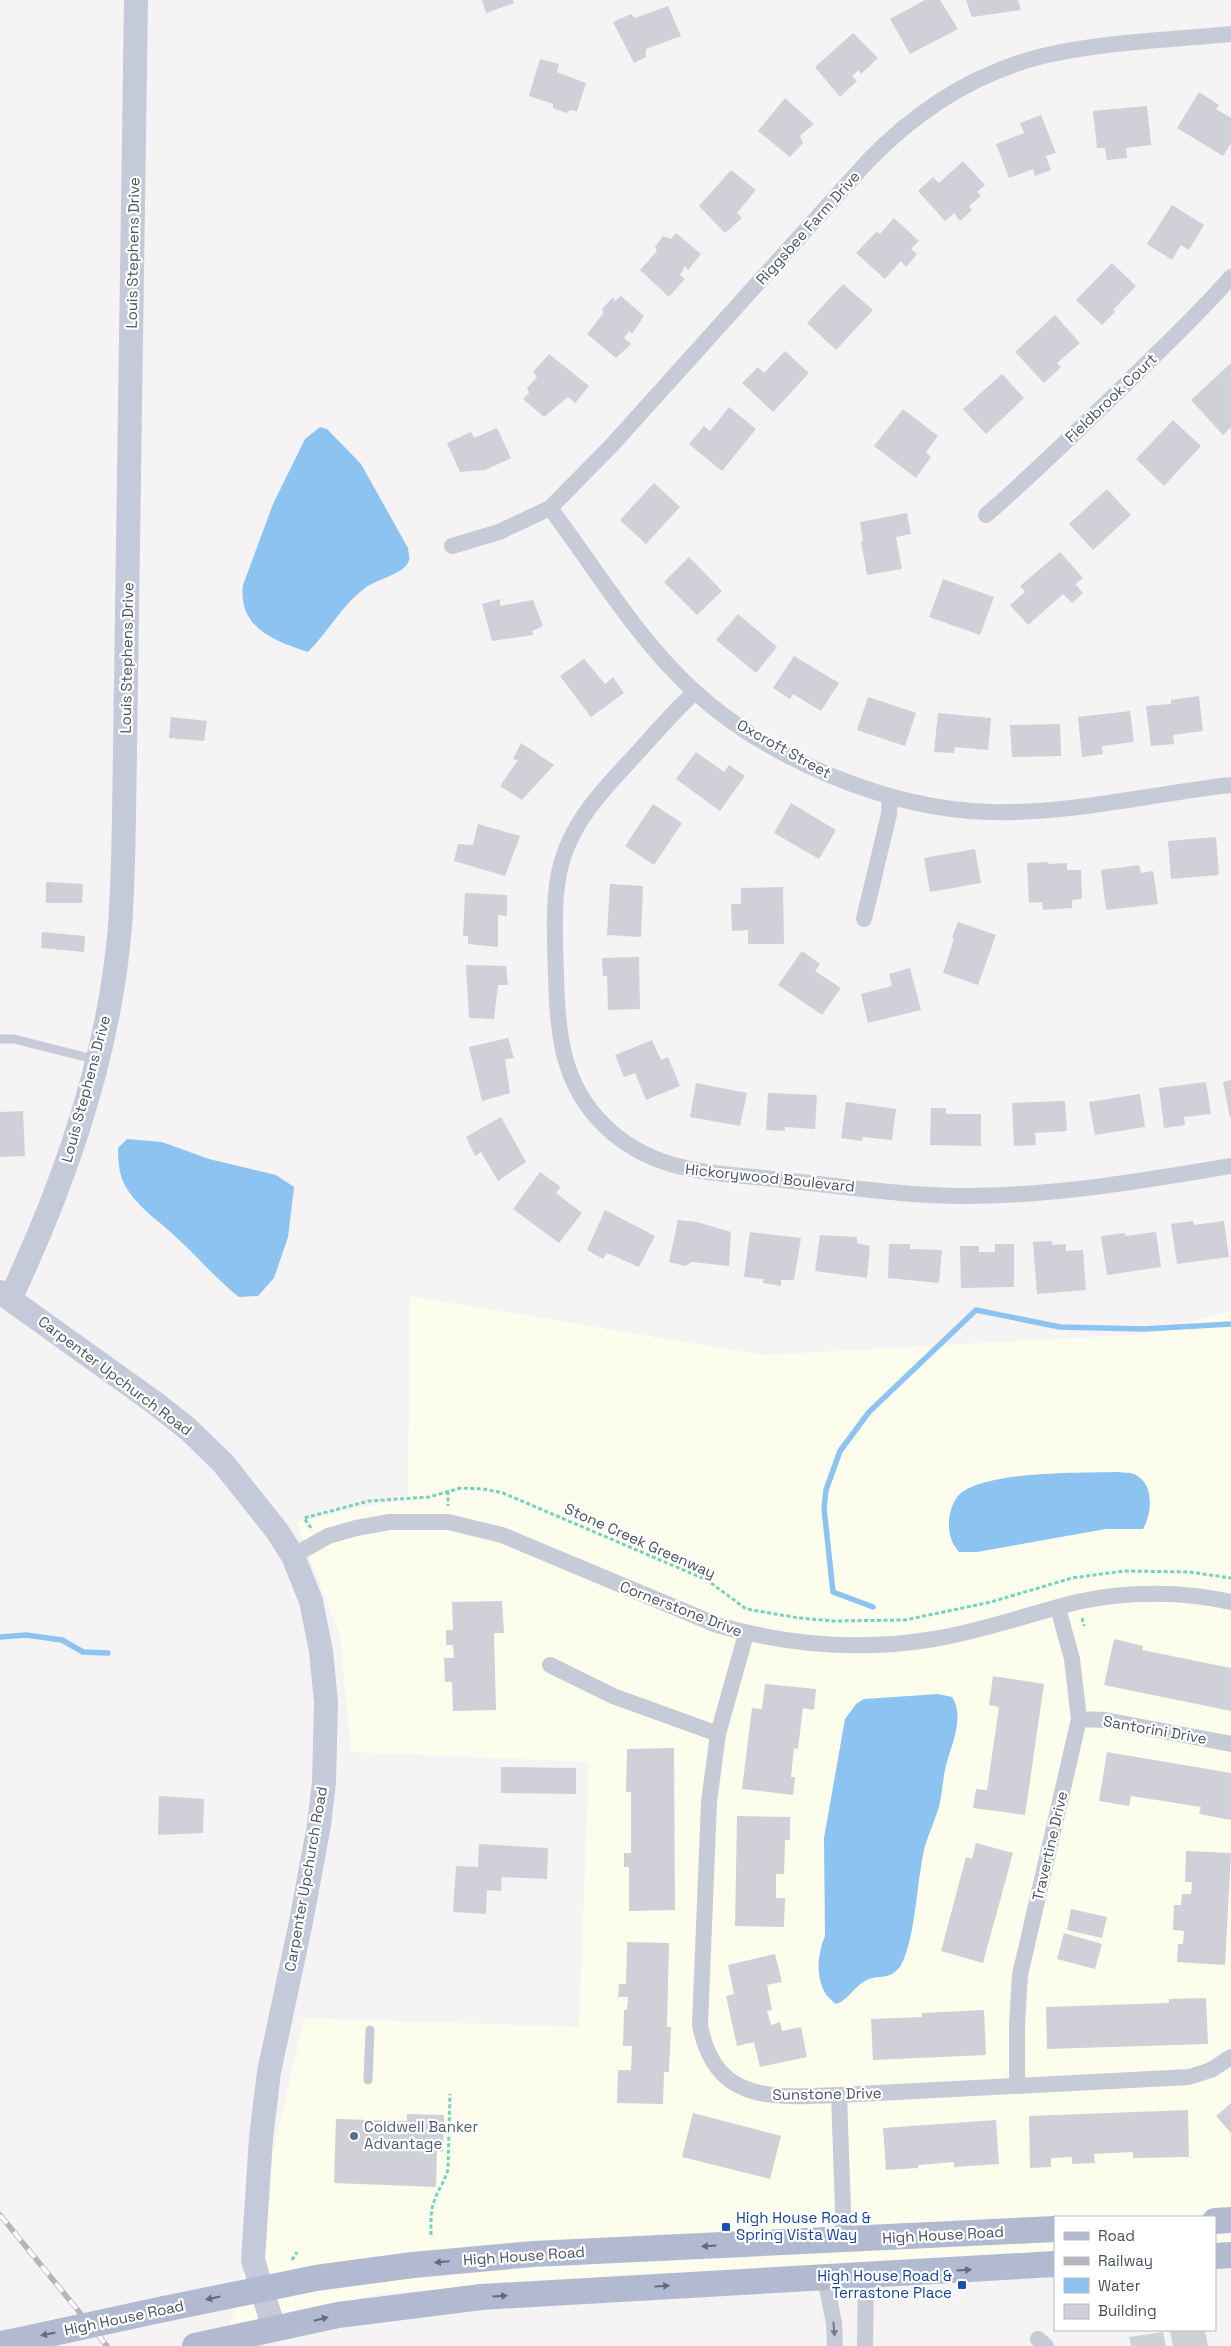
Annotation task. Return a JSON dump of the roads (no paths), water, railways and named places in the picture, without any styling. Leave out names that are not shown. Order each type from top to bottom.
[{"type":"main road","points":[[1216,2221],[1231,2220]]},
{"type":"main road","name":"High House Road","points":[[10,2342],[261,2288],[316,2278],[413,2265],[533,2254],[1054,2229]]},
{"type":"main road","points":[[1216,2256],[1231,2255]]},
{"type":"main road","points":[[195,2346],[338,2315],[481,2297],[1054,2264]]},
{"type":"street","name":"Louis Stephens Drive","points":[[5,1295],[44,1224],[63,1176],[97,1060],[119,938],[123,875],[136,0]]},
{"type":"street","name":"Riggsbee Farm Drive","points":[[452,546],[499,532],[550,508],[612,446],[872,157],[920,114],[962,87],[986,76],[1044,56],[1094,48],[1231,34]]},
{"type":"street","name":"Fieldbrook Court","points":[[986,515],[1018,487],[1140,370],[1202,309],[1231,277]]},
{"type":"street","name":"Oxcroft Street","points":[[550,508],[625,612],[655,649],[695,692],[723,715],[788,755],[835,777],[890,797],[944,807],[980,811],[1035,811],[1077,807],[1231,785]]},
{"type":"street","name":"Hickorywood Boulevard","points":[[695,692],[608,785],[582,816],[569,839],[557,883],[556,961],[560,1046],[570,1077],[582,1099],[606,1127],[631,1147],[653,1159],[694,1171],[938,1196],[1053,1192],[1231,1166]]},
{"type":"street","points":[[864,919],[889,814],[890,797]]},
{"type":"street","name":"Carpenter Upchurch Road","points":[[5,1295],[155,1403],[188,1429],[223,1464],[277,1531],[293,1556],[311,1602],[321,1651],[326,1702],[326,1744],[319,1825],[269,2072],[260,2138],[254,2260],[274,2329]]},
{"type":"street","name":"Cornerstone Drive","points":[[293,1556],[328,1536],[356,1528],[390,1522],[448,1522],[502,1535],[708,1622],[746,1634],[800,1642],[839,1645],[904,1643],[968,1632],[1102,1598],[1153,1594],[1184,1595],[1231,1602]]},
{"type":"street","name":"Travertine Drive","points":[[1016,2086],[1020,1975],[1079,1719],[1072,1659],[1058,1608]]},
{"type":"street","name":"Sunstone Drive","points":[[746,1634],[718,1734],[709,1802],[700,2004],[704,2044],[724,2074],[741,2087],[762,2095],[782,2097],[1189,2077],[1211,2070],[1231,2057]]},
{"type":"street","points":[[550,1665],[613,1696],[718,1734]]},
{"type":"street","name":"Santorini Drive","points":[[1079,1719],[1105,1720],[1231,1744]]},
{"type":"street","points":[[839,2095],[844,2239]]},
{"type":"street","points":[[865,2346],[866,2276]]},
{"type":"street","points":[[825,2278],[834,2323],[835,2346]]},
{"type":"lane","points":[[0,1039],[14,1039],[97,1060]]},
{"type":"lane","points":[[368,2080],[370,2030]]},
{"type":"water","points":[[320,427],[327,429],[361,464],[408,548],[409,558],[407,565],[403,569],[370,585],[357,595],[342,610],[308,652],[271,637],[252,622],[246,612],[243,600],[243,585],[273,504],[305,439]]},
{"type":"water","points":[[127,1139],[162,1142],[209,1159],[276,1175],[294,1187],[288,1237],[274,1278],[258,1296],[239,1297],[134,1199],[123,1181],[119,1165],[118,1148]]},
{"type":"water","points":[[1118,1472],[1134,1474],[1146,1484],[1150,1507],[1143,1529],[1106,1529],[977,1552],[959,1552],[952,1542],[949,1520],[952,1507],[962,1492],[976,1485],[1015,1477],[1060,1473]]},
{"type":"water","points":[[938,1694],[952,1697],[957,1710],[957,1725],[945,1768],[939,1807],[924,1850],[913,1924],[905,1957],[893,1974],[865,1981],[844,2000],[836,2004],[829,1998],[820,1982],[819,1963],[825,1936],[824,1838],[845,1719],[856,1704],[864,1699]]},
{"type":"waterway","points":[[873,1607],[833,1592],[824,1508],[826,1490],[840,1451],[869,1412],[976,1310],[1060,1327],[1144,1329],[1231,1324]]},
{"type":"waterway","points":[[0,1637],[26,1635],[62,1640],[83,1652],[108,1653]]},
{"type":"railway","points":[[0,2215],[107,2346]]},
{"type":"place","name":"Coldwell Banker Advantage","points":[[354,2136]]},
{"type":"place","name":"High House Road & Spring Vista Way","points":[[726,2227]]},
{"type":"place","name":"High House Road & Terrastone Place","points":[[962,2285]]}]
